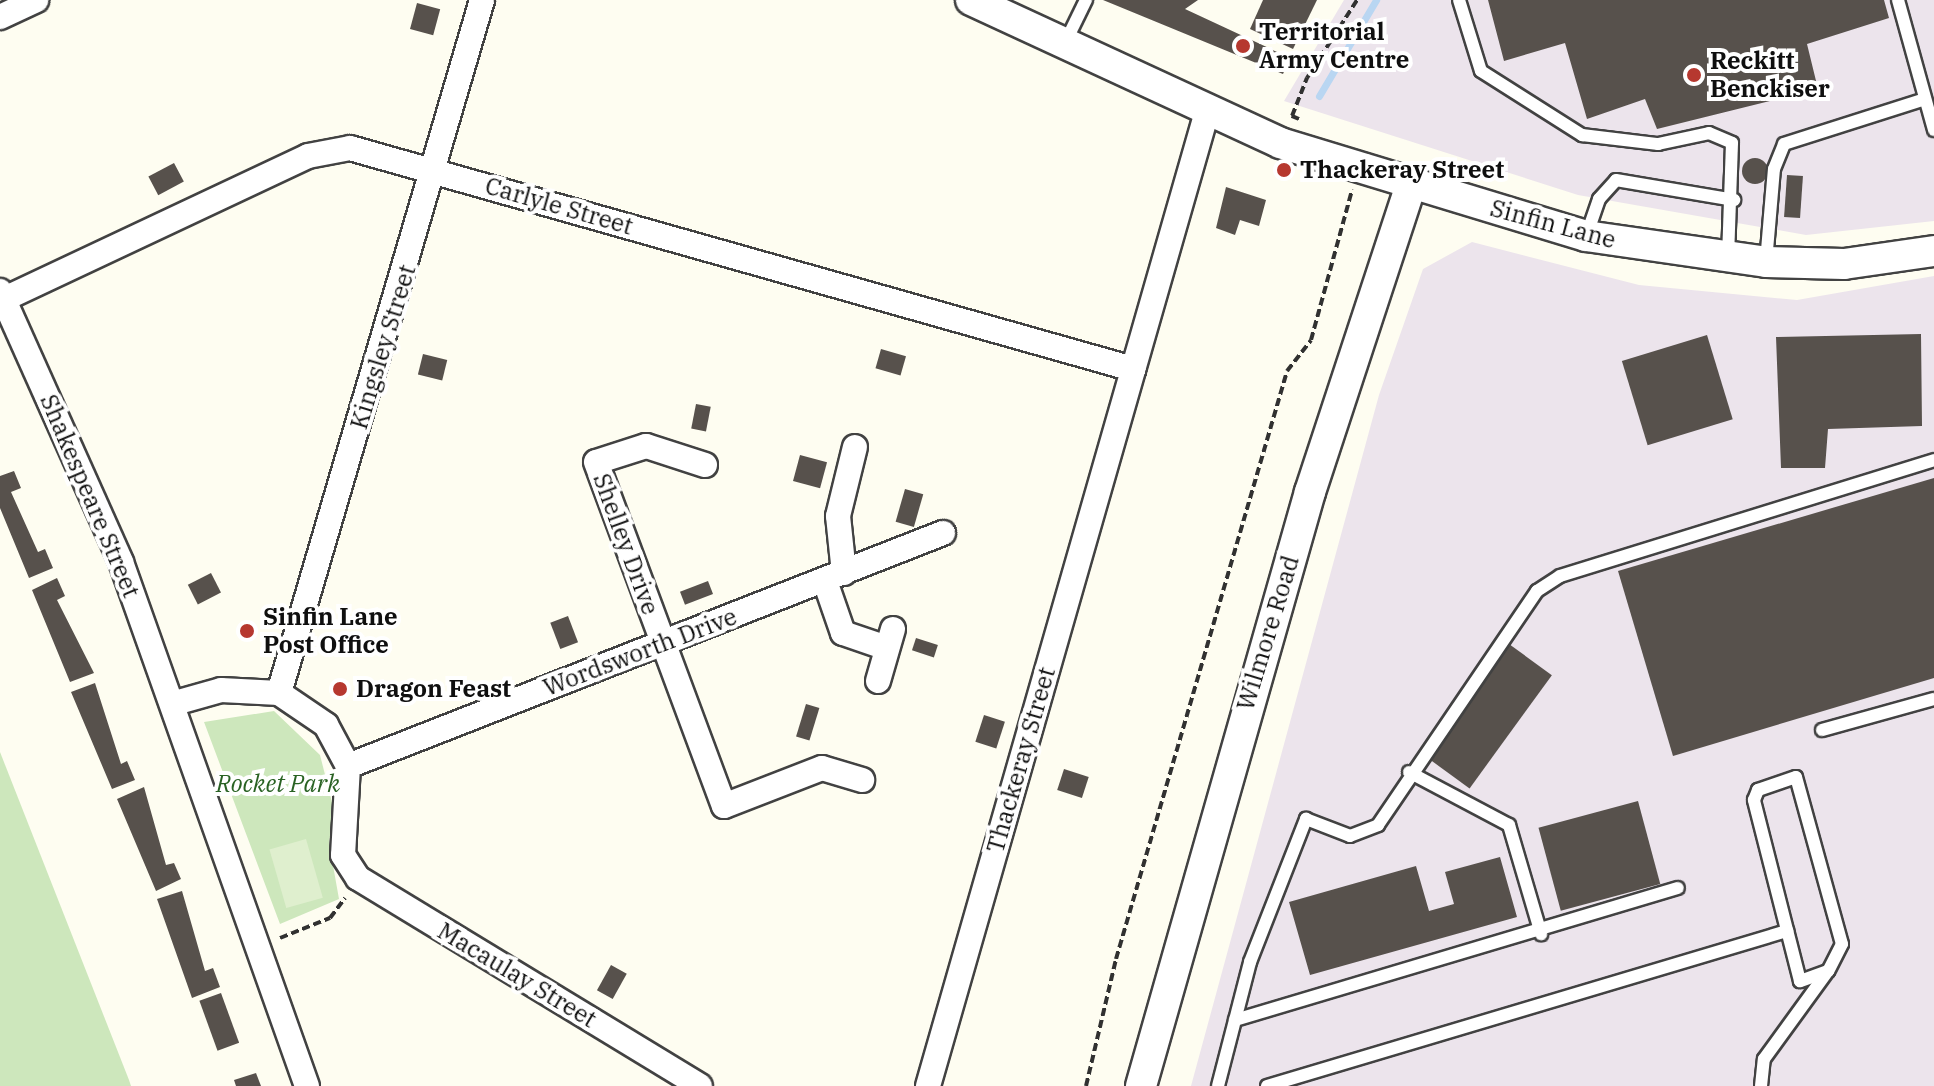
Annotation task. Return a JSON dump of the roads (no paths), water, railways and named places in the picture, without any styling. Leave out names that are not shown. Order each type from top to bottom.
[{"type":"street","points":[[0,17],[36,0]]},
{"type":"street","name":"Kingsley Street","points":[[279,693],[436,170],[482,0]]},
{"type":"street","name":"Sinfin Lane","points":[[971,0],[1207,112],[1359,170],[1586,236],[1727,259],[1766,262],[1844,264],[1934,251]]},
{"type":"street","name":"Thackeray Street","points":[[928,1086],[1207,112]]},
{"type":"street","name":"Carlyle Street","points":[[1,297],[332,147],[436,170],[1133,369]]},
{"type":"street","name":"Wilmore Road","points":[[1141,1086],[1305,507],[1411,185]]},
{"type":"street","name":"Shakespeare Street","points":[[1,297],[175,703],[307,1086]]},
{"type":"street","name":"Shelley Drive","points":[[705,465],[646,446],[596,462],[724,806],[822,768],[862,780]]},
{"type":"street","points":[[855,447],[838,516],[834,577],[843,633],[890,638],[878,681]]},
{"type":"street","name":"Wordsworth Drive","points":[[348,766],[943,533]]},
{"type":"street","points":[[175,703],[221,690],[279,693],[326,725],[348,766]]},
{"type":"street","name":"Macaulay Street","points":[[348,766],[343,855],[358,878],[700,1086]]},
{"type":"lane","points":[[1065,43],[1086,0]]},
{"type":"lane","points":[[1459,0],[1481,71],[1582,135],[1658,144],[1709,133],[1732,143],[1734,200],[1727,259]]},
{"type":"lane","points":[[1898,0],[1934,130]]},
{"type":"lane","points":[[1766,262],[1774,169],[1784,144],[1925,99]]},
{"type":"lane","points":[[1586,236],[1599,199],[1616,180],[1734,200]]},
{"type":"lane","points":[[1218,1086],[1235,1020],[1306,819],[1350,836],[1378,825],[1409,772],[1537,591],[1560,576],[1934,460]]},
{"type":"lane","points":[[1822,730],[1934,699]]},
{"type":"lane","points":[[1409,772],[1509,825],[1541,934]]},
{"type":"lane","points":[[1761,1086],[1764,1059],[1828,971],[1842,944],[1796,777],[1758,790],[1754,800],[1800,981],[1828,971]]},
{"type":"lane","points":[[1235,1020],[1541,934],[1678,888]]},
{"type":"lane","points":[[1267,1086],[1787,931]]},
{"type":"waterway","points":[[1319,96],[1376,0]]},
{"type":"place","name":"Territorial Army Centre","points":[[1243,46]]},
{"type":"place","name":"Reckitt Benckiser","points":[[1694,75]]},
{"type":"place","name":"Thackeray Street","points":[[1284,170]]},
{"type":"place","name":"Sinfin Lane Post Office","points":[[247,631]]},
{"type":"place","name":"Dragon Feast","points":[[340,689]]},
{"type":"park label","name":"Rocket Park","points":[[278,784]]}]
